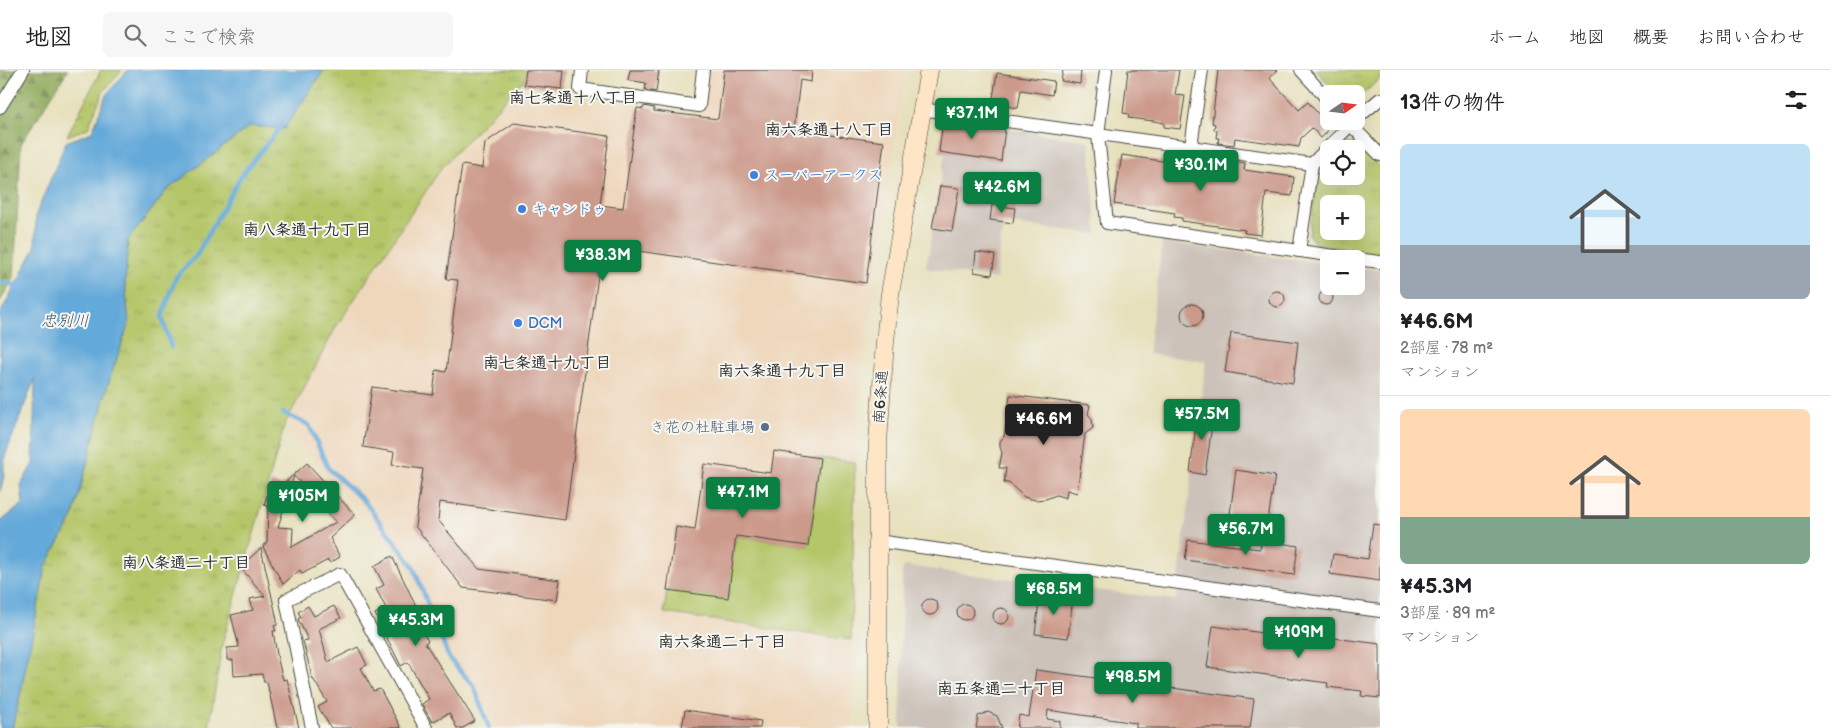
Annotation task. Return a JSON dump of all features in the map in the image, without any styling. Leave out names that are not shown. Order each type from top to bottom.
[{"type":"street","points":[[0,106],[23,70]]},
{"type":"street","points":[[582,70],[580,89],[699,106],[703,70]]},
{"type":"street","name":"南6条通","points":[[878,728],[878,443],[885,342],[890,294],[929,70]]},
{"type":"street","points":[[1106,70],[1098,135],[1106,223],[1320,253]]},
{"type":"street","points":[[1191,146],[1202,70]]},
{"type":"street","points":[[1302,70],[1320,91]]},
{"type":"street","points":[[1365,111],[1380,99]]},
{"type":"street","points":[[921,109],[1312,164]]},
{"type":"street","points":[[1300,250],[1312,164],[1344,130]]},
{"type":"street","points":[[1359,130],[1380,155]]},
{"type":"street","points":[[1365,260],[1380,262]]},
{"type":"street","points":[[877,541],[1380,611]]},
{"type":"street","points":[[312,728],[286,600],[340,574],[426,728]]},
{"type":"shaded area","points":[[698,70],[905,70],[857,410],[853,728],[494,728],[487,707],[435,646],[407,567],[328,477],[285,424],[336,327],[442,167],[511,92],[694,115]]},
{"type":"shaded area","points":[[950,121],[1089,141],[1097,234],[1003,223],[996,279],[926,268]]},
{"type":"shaded area","points":[[1162,242],[1320,263],[1320,295],[1365,295],[1365,268],[1380,270],[1380,728],[901,728],[902,570],[905,566],[1176,600],[1206,361],[1148,354]]},
{"type":"green space","points":[[0,70],[68,70],[21,144],[14,278],[0,301]]},
{"type":"green space","points":[[101,70],[122,70],[103,92],[88,128],[67,136]]},
{"type":"green space","points":[[324,70],[533,70],[442,167],[336,327],[285,424],[222,645],[209,728],[12,728],[46,565],[73,517],[107,387],[129,323],[125,283],[128,240],[168,189],[250,126],[284,129]]},
{"type":"green space","points":[[1316,70],[1380,70],[1380,79],[1365,92],[1365,85],[1329,85]]},
{"type":"green space","points":[[1365,151],[1380,167],[1380,254],[1365,252],[1365,250],[1315,244],[1309,235],[1319,169],[1320,185],[1365,185]]},
{"type":"green space","points":[[820,458],[855,462],[851,640],[664,613],[667,590],[728,598],[736,536],[808,546]]},
{"type":"water","name":"忠別川","points":[[128,70],[324,70],[284,129],[250,126],[167,190],[128,240],[125,283],[129,323],[107,387],[73,517],[46,566],[12,728],[0,728],[0,522],[23,504],[21,485],[33,463],[35,378],[4,459],[4,476],[0,492],[0,314],[35,248],[36,214],[66,142],[92,132],[106,95]]},
{"type":"building","points":[[526,70],[564,70],[562,89],[524,85]]},
{"type":"building","points":[[630,70],[659,70],[656,92],[645,90],[646,83],[628,80]]},
{"type":"building","points":[[724,70],[812,70],[811,82],[800,80],[794,130],[884,142],[866,283],[602,246],[565,520],[440,502],[438,520],[479,569],[560,580],[557,600],[463,588],[415,526],[423,469],[392,465],[394,452],[363,447],[372,387],[433,395],[436,370],[446,372],[458,280],[446,279],[462,165],[482,168],[485,143],[514,123],[609,136],[600,205],[623,208],[637,108],[643,109],[644,106],[654,108],[654,111],[718,119]]},
{"type":"building","points":[[1063,70],[1081,70],[1080,84],[1061,81]]},
{"type":"building","points":[[1128,70],[1179,70],[1175,95],[1185,96],[1180,129],[1164,127],[1164,123],[1128,118],[1129,114],[1123,113]]},
{"type":"building","points":[[1218,70],[1278,70],[1270,77],[1271,80],[1299,110],[1308,102],[1320,116],[1320,130],[1327,130],[1327,132],[1321,138],[1312,128],[1301,138],[1299,147],[1235,138],[1234,145],[1218,143],[1219,138],[1216,138],[1217,130],[1214,129],[1215,124],[1212,123]]},
{"type":"building","points":[[997,73],[1054,81],[1052,95],[1021,90],[1018,108],[992,104]]},
{"type":"building","points":[[943,120],[1005,129],[1001,161],[939,152]]},
{"type":"building","points":[[1122,155],[1214,169],[1216,159],[1245,163],[1244,170],[1294,177],[1292,196],[1266,193],[1261,235],[1244,233],[1245,230],[1182,221],[1182,218],[1174,217],[1175,213],[1114,204]]},
{"type":"building","points":[[940,186],[959,188],[952,231],[932,228]]},
{"type":"building","points":[[992,205],[1015,208],[1013,223],[990,220]]},
{"type":"building","points":[[976,252],[995,255],[992,275],[974,272]]},
{"type":"building","points":[[1277,291],[1283,293],[1285,299],[1283,305],[1277,307],[1271,305],[1269,299],[1271,293]]},
{"type":"building","points":[[1320,295],[1332,295],[1331,303],[1326,305],[1321,303]]},
{"type":"building","points":[[1192,304],[1200,307],[1203,315],[1200,323],[1192,326],[1184,323],[1181,315],[1184,307]]},
{"type":"building","points":[[1231,333],[1298,342],[1293,383],[1225,372]]},
{"type":"building","points":[[1010,395],[1090,405],[1088,414],[1092,419],[1093,428],[1085,434],[1077,493],[1067,490],[1066,498],[1056,495],[1046,499],[1035,500],[1024,497],[1009,483],[1004,483],[1006,468],[999,468],[1002,453],[1000,441],[1004,437]]},
{"type":"building","points":[[1198,409],[1214,411],[1205,475],[1190,472]]},
{"type":"building","points":[[774,451],[820,458],[808,546],[736,536],[728,598],[667,590],[676,527],[695,530],[704,464],[771,473]]},
{"type":"building","points":[[307,463],[355,515],[330,538],[340,557],[330,563],[328,560],[302,574],[300,570],[283,584],[263,547],[267,542],[268,506],[264,505],[271,482],[281,486]],"holes":[[[294,476],[336,522],[292,547],[293,528],[278,527]]]},
{"type":"building","points":[[1236,470],[1275,476],[1267,526],[1229,521]]},
{"type":"building","points":[[1373,524],[1380,525],[1380,581],[1330,574],[1333,554],[1368,559]]},
{"type":"building","points":[[1188,540],[1260,549],[1262,540],[1298,546],[1294,575],[1185,560]]},
{"type":"building","points":[[261,548],[277,620],[277,625],[274,626],[276,631],[273,631],[278,660],[283,680],[287,679],[299,728],[277,728],[267,682],[264,682],[262,674],[234,676],[233,660],[227,660],[227,648],[239,647],[231,615],[253,610],[250,599],[265,596],[240,567]]},
{"type":"building","points":[[392,556],[418,610],[412,613],[428,641],[425,643],[475,721],[463,728],[457,728],[449,713],[432,722],[422,704],[429,699],[408,662],[401,666],[375,614],[386,608],[376,589],[384,585],[374,566]]},
{"type":"building","points":[[1040,594],[1073,598],[1068,638],[1035,634]]},
{"type":"building","points":[[930,599],[936,601],[938,607],[936,613],[930,615],[924,613],[922,607],[924,601]]},
{"type":"building","points":[[965,604],[971,606],[973,612],[971,618],[965,620],[959,618],[957,612],[959,606]]},
{"type":"building","points":[[308,606],[314,616],[334,606],[341,618],[319,629],[328,662],[358,647],[367,665],[361,668],[373,691],[380,689],[401,728],[331,728],[318,707],[327,702],[312,677],[303,641],[308,640],[298,619],[301,617],[298,612]]},
{"type":"building","points":[[1001,608],[1007,610],[1009,616],[1007,622],[1001,624],[995,622],[993,616],[995,610]]},
{"type":"building","points":[[1213,626],[1334,643],[1334,638],[1380,644],[1380,698],[1361,696],[1362,691],[1327,687],[1328,683],[1207,667]]},
{"type":"building","points":[[1036,670],[1254,699],[1250,728],[1136,728],[1136,723],[1048,710],[1047,719],[1060,721],[1060,728],[1017,728],[1019,715],[1029,717]]},
{"type":"building","points":[[685,710],[761,721],[760,728],[682,728]]},
{"type":"building","points":[[988,712],[997,716],[1002,728],[976,728],[978,716]]},
{"type":"waterway","points":[[171,347],[162,317],[176,277],[196,256],[241,176],[282,125]]},
{"type":"waterway","points":[[0,282],[20,286]]},
{"type":"waterway","points":[[283,413],[309,425],[328,468],[364,501],[413,566],[449,658],[474,686],[489,728]]},
{"type":"place","name":"スーパーアークス","points":[[754,175]]},
{"type":"place","name":"キャンドゥ","points":[[522,209]]},
{"type":"place","name":"DCM","points":[[518,323]]},
{"type":"place","name":"き花の杜駐車場","points":[[765,427]]},
{"type":"district","name":"南七条通十八丁目","points":[[573,98]]},
{"type":"district","name":"南六条通十八丁目","points":[[829,130]]},
{"type":"district","name":"南八条通十九丁目","points":[[307,230]]},
{"type":"district","name":"南七条通十九丁目","points":[[547,363]]},
{"type":"district","name":"南六条通十九丁目","points":[[782,371]]},
{"type":"district","name":"南八条通二十丁目","points":[[186,563]]},
{"type":"district","name":"南六条通二十丁目","points":[[722,642]]},
{"type":"district","name":"南五条通二十丁目","points":[[1001,689]]}]
